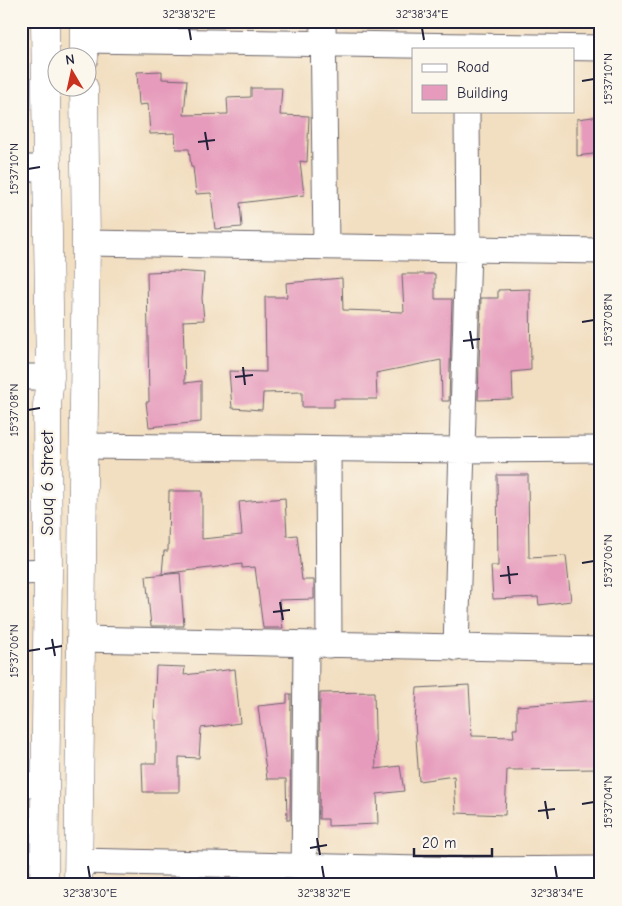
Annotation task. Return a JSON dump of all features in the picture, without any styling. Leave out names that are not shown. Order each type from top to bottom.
[{"type":"street","name":"Souq 6 Street","points":[[44,885],[33,785],[48,571],[47,405],[50,377],[34,168],[45,21]]},
{"type":"street","points":[[323,32],[326,246]]},
{"type":"street","points":[[84,40],[323,32],[467,47],[601,48]]},
{"type":"street","name":"Souq 6 Street","points":[[78,873],[86,243],[84,98]]},
{"type":"street","points":[[456,648],[468,249],[467,112]]},
{"type":"street","points":[[86,243],[601,251]]},
{"type":"street","points":[[21,377],[50,377]]},
{"type":"street","points":[[84,446],[601,450]]},
{"type":"street","points":[[304,875],[328,449]]},
{"type":"street","points":[[21,572],[48,571]]},
{"type":"street","points":[[80,639],[601,650]]},
{"type":"street","points":[[78,873],[462,877],[601,869]]},
{"type":"building","points":[[162,71],[162,79],[187,80],[184,115],[228,114],[227,98],[251,97],[251,88],[282,88],[280,115],[309,116],[307,162],[300,161],[304,195],[240,203],[242,227],[215,229],[211,193],[196,194],[189,149],[176,149],[175,133],[150,134],[148,104],[139,105],[137,72]]},
{"type":"building","points":[[601,116],[601,153],[577,156],[577,119]]},
{"type":"building","points":[[147,272],[204,273],[202,298],[204,320],[183,321],[185,383],[201,381],[201,422],[149,427],[146,402],[149,402]]},
{"type":"building","points":[[402,274],[435,274],[435,299],[452,299],[449,401],[442,401],[441,360],[376,373],[377,399],[334,399],[334,407],[302,407],[302,392],[263,393],[262,410],[232,408],[229,371],[266,372],[265,297],[287,297],[286,283],[342,278],[343,310],[404,312]]},
{"type":"building","points":[[530,289],[531,370],[512,372],[513,399],[478,400],[481,298],[498,298],[498,290]]},
{"type":"building","points":[[497,475],[528,475],[529,558],[566,556],[571,601],[539,605],[538,597],[493,599],[491,566],[498,566]]},
{"type":"building","points":[[169,491],[202,491],[202,539],[242,535],[239,502],[285,498],[287,536],[297,535],[302,580],[314,580],[314,599],[279,600],[283,628],[263,628],[255,567],[242,568],[242,564],[162,574],[164,551],[168,551]]},
{"type":"building","points":[[180,573],[184,626],[151,626],[146,576]]},
{"type":"building","points":[[156,666],[185,667],[184,675],[235,669],[240,723],[201,728],[199,758],[179,757],[179,792],[143,792],[142,763],[156,763],[156,720],[154,720]]},
{"type":"building","points":[[469,685],[472,736],[514,737],[513,729],[517,729],[517,706],[601,700],[601,769],[507,770],[505,815],[456,813],[454,776],[419,781],[415,723],[417,688]]},
{"type":"building","points":[[374,692],[376,769],[400,766],[404,791],[377,794],[378,824],[328,826],[328,819],[319,819],[320,693]]},
{"type":"building","points":[[287,694],[291,694],[290,820],[287,820],[286,779],[267,779],[258,706],[287,703]]}]
